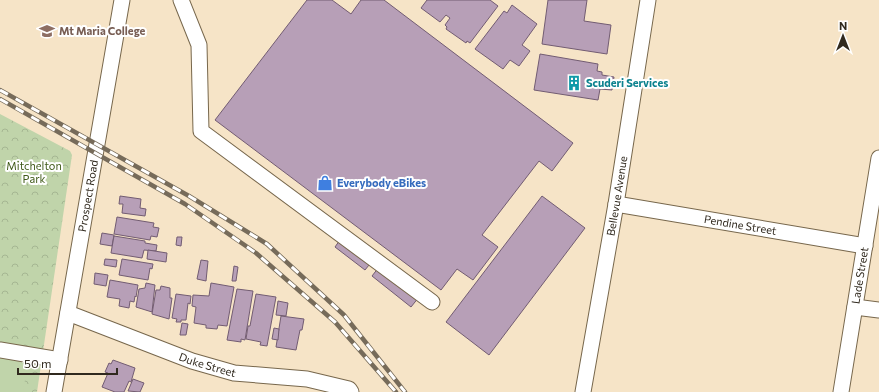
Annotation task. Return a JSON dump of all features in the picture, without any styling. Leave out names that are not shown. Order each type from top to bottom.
[{"type":"street","name":"Prospect Road","points":[[54,392],[122,0]]},
{"type":"street","points":[[181,0],[199,45],[201,131],[432,302]]},
{"type":"street","name":"Bellevue Avenue","points":[[583,392],[616,204],[648,0]]},
{"type":"street","name":"Lade Street","points":[[841,392],[879,158]]},
{"type":"street","name":"Pendine Street","points":[[616,204],[865,246]]},
{"type":"street","points":[[855,307],[879,310]]},
{"type":"street","name":"Duke Street","points":[[68,313],[199,363],[234,373],[307,379],[349,388],[351,392]]},
{"type":"street","points":[[0,350],[60,360]]},
{"type":"green space","name":"Mitchelton Park","points":[[0,114],[70,151],[72,155],[37,392],[0,392]]},
{"type":"green space","points":[[0,357],[28,362],[23,392],[0,392]]},
{"type":"building","points":[[307,0],[332,0],[351,14],[361,0],[384,0],[573,143],[552,171],[539,161],[482,235],[498,247],[473,280],[457,269],[441,290],[215,120]]},
{"type":"building","points":[[427,0],[490,0],[498,6],[470,43],[467,41],[466,43],[446,29],[447,27],[445,25],[450,18],[446,15],[440,22],[421,8]]},
{"type":"building","points":[[548,0],[587,0],[584,21],[611,25],[607,54],[542,44]]},
{"type":"building","points":[[512,5],[537,24],[522,45],[530,51],[519,66],[510,60],[503,69],[475,49],[504,11],[507,13]]},
{"type":"building","name":"Scuderi Services","points":[[540,54],[598,64],[597,71],[602,72],[602,75],[614,77],[612,90],[600,89],[598,100],[534,90]]},
{"type":"building","points":[[120,196],[141,199],[140,208],[146,209],[145,216],[122,213],[123,204],[119,204]]},
{"type":"building","points":[[542,196],[585,228],[489,355],[446,322]]},
{"type":"building","points":[[117,217],[154,223],[153,227],[159,228],[157,237],[151,236],[150,240],[114,234]]},
{"type":"building","points":[[102,233],[114,235],[112,246],[100,244]]},
{"type":"building","points":[[114,236],[145,241],[145,243],[157,245],[156,251],[144,250],[142,258],[111,253]]},
{"type":"building","points":[[177,237],[182,237],[181,246],[176,245]]},
{"type":"building","points":[[342,237],[373,260],[365,270],[335,247]]},
{"type":"building","points":[[148,250],[167,253],[166,262],[147,259]]},
{"type":"building","points":[[105,259],[117,260],[116,267],[104,265]]},
{"type":"building","points":[[122,259],[153,264],[152,269],[150,268],[148,280],[119,275]]},
{"type":"building","points":[[201,260],[208,261],[206,281],[197,279]]},
{"type":"building","points":[[234,266],[238,267],[236,281],[232,281]]},
{"type":"building","points":[[379,267],[419,297],[411,307],[372,276]]},
{"type":"building","points":[[95,273],[108,275],[106,286],[94,284]]},
{"type":"building","points":[[110,280],[138,285],[136,297],[135,296],[134,302],[130,301],[129,308],[119,306],[120,299],[107,297]]},
{"type":"building","points":[[146,283],[155,285],[152,312],[136,307],[139,289],[145,288]]},
{"type":"building","points":[[211,283],[234,287],[227,326],[218,325],[217,329],[206,328],[206,325],[194,323],[196,307],[192,306],[193,295],[209,296]]},
{"type":"building","points":[[161,286],[170,288],[170,298],[172,298],[169,319],[152,314],[156,290],[160,290]]},
{"type":"building","points":[[237,289],[253,291],[245,340],[241,339],[241,342],[227,340]]},
{"type":"building","points":[[176,294],[191,296],[190,304],[188,303],[186,320],[181,320],[181,322],[176,322],[177,319],[172,318]]},
{"type":"building","points":[[256,294],[276,297],[267,346],[260,345],[261,342],[246,339]]},
{"type":"building","points":[[278,301],[288,303],[286,316],[276,315]]},
{"type":"building","points":[[281,316],[304,319],[296,350],[276,347]]},
{"type":"building","points":[[182,323],[188,324],[186,335],[180,335]]},
{"type":"building","points":[[274,328],[279,329],[278,340],[272,339]]},
{"type":"building","points":[[113,360],[135,368],[131,382],[129,381],[124,392],[115,392],[102,387],[108,373],[105,372],[109,363],[111,364]]},
{"type":"building","points":[[133,379],[144,383],[140,392],[128,391]]},
{"type":"railway","points":[[0,90],[189,196],[267,244],[344,315],[405,392]]},
{"type":"railway","points":[[0,99],[185,204],[256,253],[335,322],[396,392]]},
{"type":"place","name":"Mt Maria College","points":[[47,31]]},
{"type":"place","name":"Scuderi Services","points":[[574,83]]},
{"type":"place","name":"Everybody eBikes","points":[[325,183]]}]
